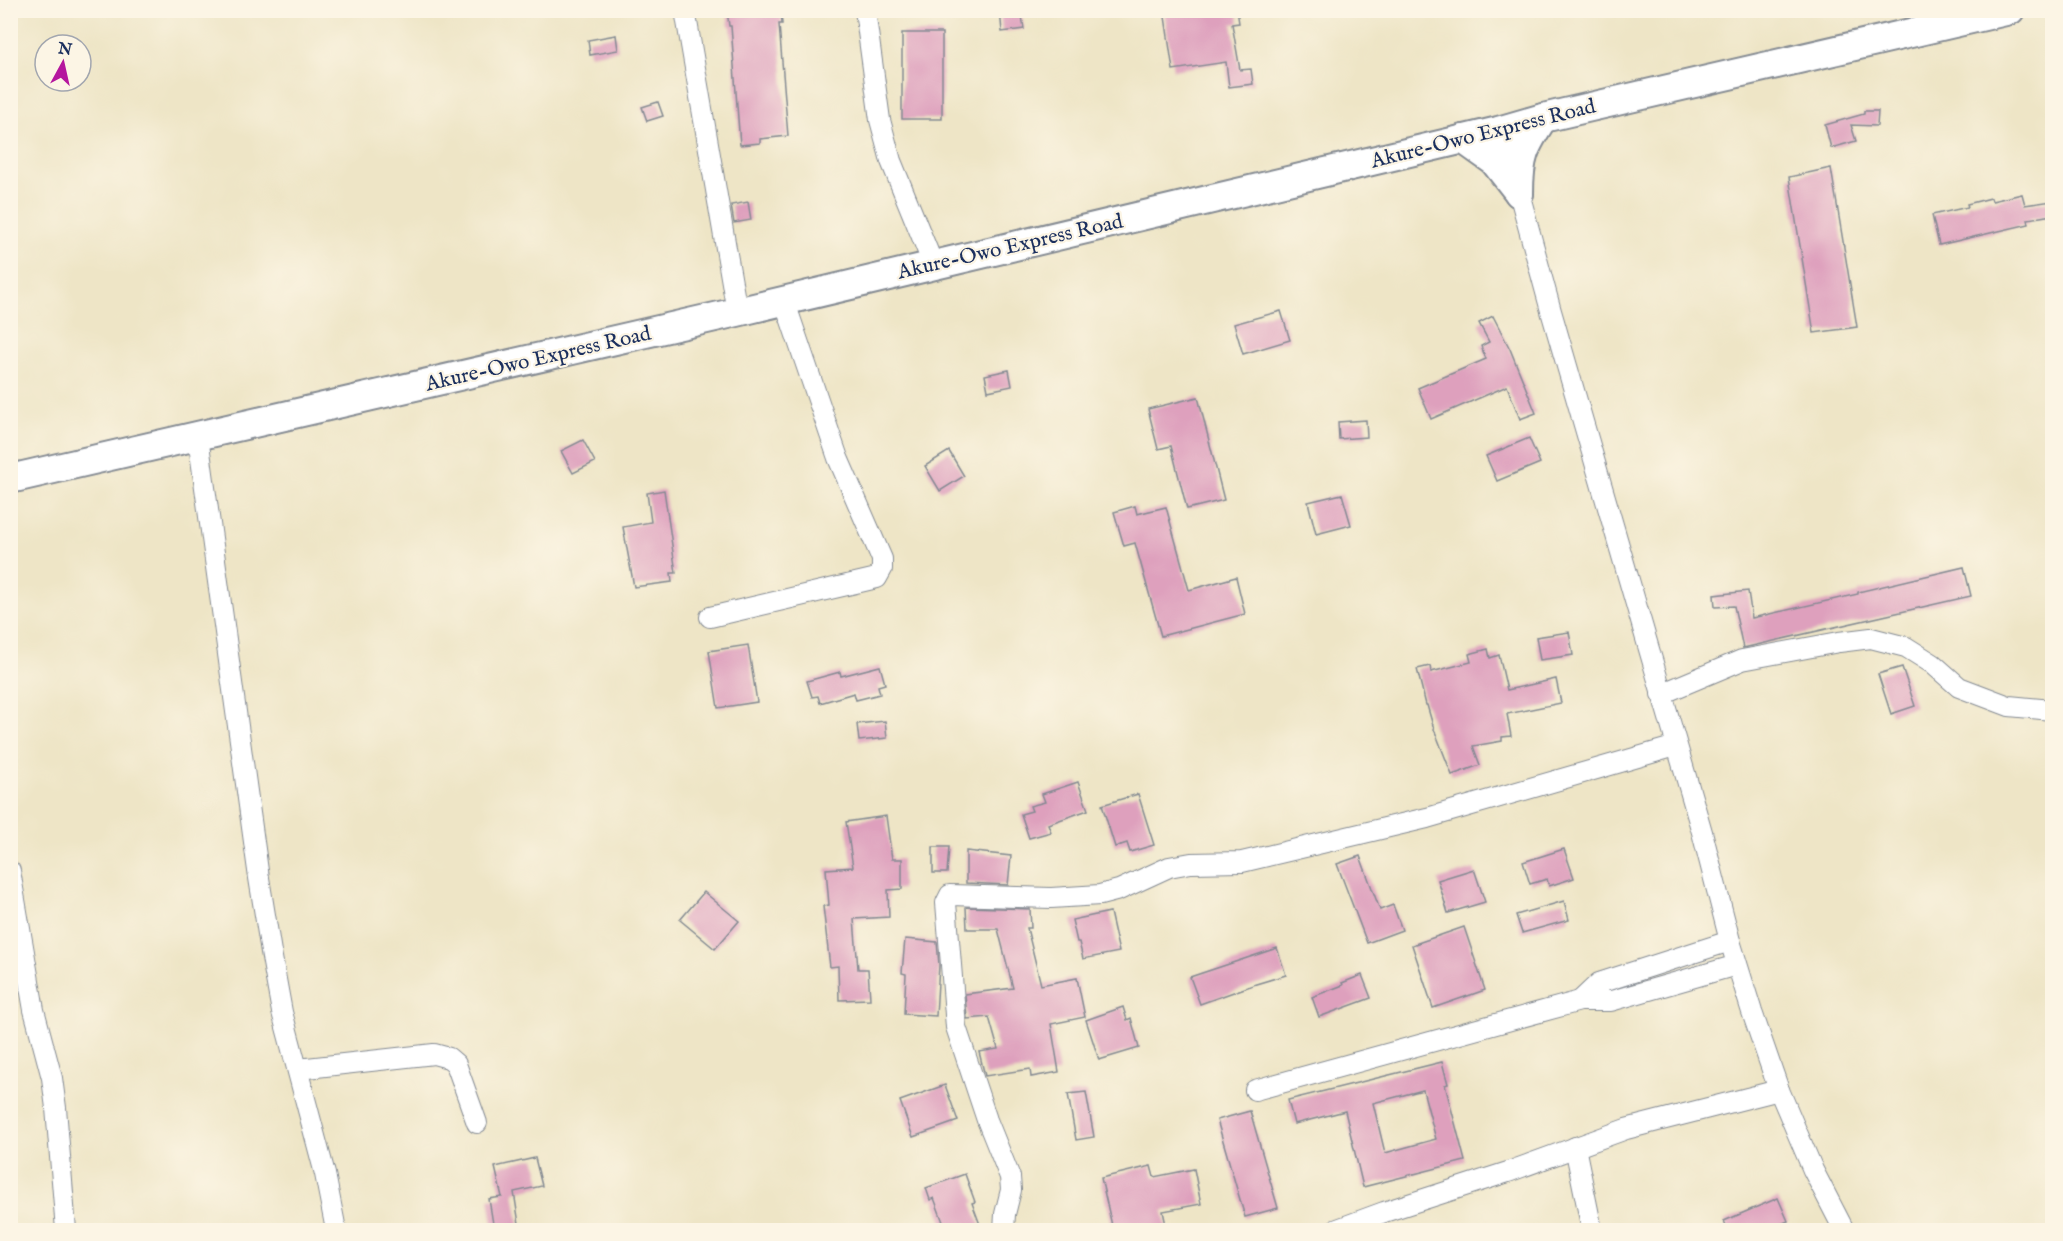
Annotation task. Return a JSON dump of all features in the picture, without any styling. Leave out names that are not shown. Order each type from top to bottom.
[{"type":"highway","name":"Akure-Owo Express Road","points":[[10,479],[736,312],[1498,131],[1543,118],[2010,10]]},
{"type":"highway","points":[[1520,193],[1521,157],[1543,118]]},
{"type":"highway","points":[[1463,139],[1494,161],[1520,193]]},
{"type":"street","points":[[685,10],[736,312]]},
{"type":"street","points":[[865,10],[880,120],[891,161],[933,264]]},
{"type":"street","points":[[1498,131],[1520,193],[1551,311],[1702,832],[1737,965],[1779,1090],[1814,1170],[1844,1230]]},
{"type":"street","points":[[710,617],[877,578],[882,569],[882,559],[838,458],[784,300]]},
{"type":"street","points":[[198,437],[259,878],[282,1012],[325,1174],[336,1230]]},
{"type":"street","points":[[1661,694],[1742,660],[1870,638],[1906,647],[1933,664],[1959,687],[2009,706],[2049,713]]},
{"type":"street","points":[[1004,1230],[1011,1190],[1010,1177],[987,1120],[956,1028],[946,903],[950,895],[1051,898],[1100,895],[1119,890],[1170,867],[1191,863],[1242,862],[1427,818],[1676,746]]},
{"type":"street","points":[[10,871],[33,1010],[52,1078],[66,1230]]},
{"type":"street","points":[[1581,1001],[1599,983],[1730,941]]},
{"type":"street","points":[[1255,1090],[1581,1001],[1611,1001],[1737,965]]},
{"type":"street","points":[[298,1069],[434,1054],[449,1058],[456,1064],[477,1123]]},
{"type":"street","points":[[1335,1230],[1647,1123],[1779,1090]]},
{"type":"street","points":[[1575,1147],[1592,1230]]},
{"type":"building","points":[[727,10],[781,10],[782,24],[779,24],[788,136],[760,139],[760,143],[740,145],[731,26],[729,26]]},
{"type":"building","points":[[1000,10],[1021,10],[1024,29],[1002,32]]},
{"type":"building","points":[[1164,10],[1237,10],[1239,23],[1232,24],[1240,70],[1251,69],[1253,84],[1229,87],[1226,62],[1173,70]]},
{"type":"building","points":[[902,33],[942,33],[942,119],[902,119]]},
{"type":"building","points":[[616,35],[618,50],[590,55],[588,40]]},
{"type":"building","points":[[658,102],[663,116],[647,121],[642,107]]},
{"type":"building","points":[[1864,111],[1878,111],[1877,126],[1851,125],[1856,141],[1831,148],[1825,125],[1864,114]]},
{"type":"building","points":[[1831,168],[1857,327],[1814,333],[1789,177]]},
{"type":"building","points":[[2022,194],[2025,205],[2052,201],[2052,215],[2028,219],[2029,224],[1939,245],[1932,215],[1968,207],[1967,204],[1991,198],[1992,201]]},
{"type":"building","points":[[748,202],[751,220],[734,223],[731,205]]},
{"type":"building","points":[[1281,311],[1290,340],[1243,354],[1234,324]]},
{"type":"building","points":[[1493,316],[1510,349],[1536,413],[1520,419],[1507,386],[1431,419],[1418,388],[1486,359],[1481,346],[1489,342],[1479,323]]},
{"type":"building","points":[[1009,370],[1012,386],[988,391],[985,375]]},
{"type":"building","points":[[1198,397],[1224,500],[1187,509],[1171,446],[1158,449],[1148,409]]},
{"type":"building","points":[[1366,420],[1367,437],[1339,439],[1338,422]]},
{"type":"building","points":[[1529,438],[1540,463],[1497,481],[1486,456]]},
{"type":"building","points":[[583,440],[595,462],[573,473],[561,451]]},
{"type":"building","points":[[949,451],[964,476],[940,491],[925,466]]},
{"type":"building","points":[[664,490],[676,573],[671,573],[672,582],[634,587],[623,527],[651,522],[647,493]]},
{"type":"building","points":[[1342,494],[1351,525],[1316,534],[1308,502]]},
{"type":"building","points":[[1135,506],[1137,514],[1166,507],[1189,590],[1236,577],[1245,614],[1161,636],[1135,543],[1124,546],[1114,512]]},
{"type":"building","points":[[1964,567],[1971,596],[1743,648],[1734,606],[1715,607],[1714,595],[1748,591],[1752,618]]},
{"type":"building","points":[[1569,632],[1573,655],[1540,660],[1536,637]]},
{"type":"building","points":[[748,645],[757,702],[718,708],[709,651]]},
{"type":"building","points":[[1488,649],[1490,658],[1499,655],[1507,690],[1556,679],[1561,703],[1507,714],[1511,736],[1502,737],[1502,741],[1473,746],[1480,765],[1452,775],[1426,705],[1417,669],[1430,666],[1431,672],[1471,662],[1469,654]]},
{"type":"building","points":[[880,666],[885,684],[878,686],[880,694],[856,700],[854,693],[820,703],[818,696],[812,697],[807,681],[840,672],[841,676]]},
{"type":"building","points":[[1902,667],[1915,706],[1891,714],[1878,674]]},
{"type":"building","points":[[885,721],[887,738],[859,741],[857,724]]},
{"type":"building","points":[[1078,782],[1088,810],[1048,824],[1051,832],[1029,838],[1021,814],[1032,811],[1030,806],[1045,802],[1042,794]]},
{"type":"building","points":[[1138,794],[1154,845],[1130,852],[1127,843],[1115,847],[1102,805]]},
{"type":"building","points":[[886,816],[892,859],[902,859],[902,889],[888,890],[889,917],[854,919],[858,969],[868,969],[870,999],[839,1000],[838,966],[830,967],[823,906],[829,905],[826,869],[853,867],[846,822]]},
{"type":"building","points":[[933,847],[949,847],[947,873],[933,873]]},
{"type":"building","points":[[1564,849],[1574,878],[1549,886],[1547,879],[1530,884],[1523,862]]},
{"type":"building","points":[[966,851],[1011,856],[1008,885],[966,883]]},
{"type":"building","points":[[1360,856],[1380,910],[1393,905],[1402,930],[1367,943],[1337,864]]},
{"type":"building","points":[[1474,869],[1485,902],[1448,913],[1438,880]]},
{"type":"building","points":[[704,892],[739,921],[715,949],[680,920]]},
{"type":"building","points":[[1564,901],[1569,920],[1522,933],[1516,915]]},
{"type":"building","points":[[966,907],[1030,909],[1031,928],[1027,928],[1041,985],[1077,978],[1085,1017],[1051,1024],[1059,1072],[1031,1077],[1030,1069],[985,1076],[979,1052],[998,1049],[989,1017],[967,1019],[965,994],[1013,988],[998,929],[967,929]]},
{"type":"building","points":[[1110,912],[1119,952],[1083,959],[1072,920]]},
{"type":"building","points":[[1464,927],[1485,990],[1433,1008],[1412,945]]},
{"type":"building","points":[[905,939],[937,942],[939,965],[936,1016],[904,1014],[906,974],[902,973]]},
{"type":"building","points":[[1277,948],[1286,975],[1200,1004],[1190,977]]},
{"type":"building","points":[[1362,975],[1371,998],[1319,1017],[1312,997]]},
{"type":"building","points":[[1123,1007],[1127,1020],[1131,1018],[1139,1048],[1099,1060],[1086,1020]]},
{"type":"building","points":[[1442,1062],[1448,1084],[1445,1085],[1465,1161],[1363,1187],[1345,1111],[1294,1124],[1288,1100]],"holes":[[[1423,1090],[1436,1139],[1385,1153],[1373,1103]]]},
{"type":"building","points":[[945,1085],[958,1121],[913,1137],[900,1101]]},
{"type":"building","points":[[1086,1092],[1094,1137],[1076,1140],[1068,1094]]},
{"type":"building","points":[[1250,1111],[1278,1208],[1245,1217],[1217,1120]]},
{"type":"building","points":[[535,1158],[542,1186],[514,1192],[520,1230],[494,1230],[489,1199],[502,1197],[495,1167]]},
{"type":"building","points":[[1151,1166],[1154,1177],[1194,1169],[1201,1204],[1163,1211],[1167,1230],[1113,1230],[1101,1178]]},
{"type":"building","points":[[965,1174],[982,1230],[946,1230],[934,1198],[930,1200],[926,1188]]},
{"type":"building","points":[[1778,1198],[1788,1221],[1767,1230],[1728,1230],[1724,1221]]}]
